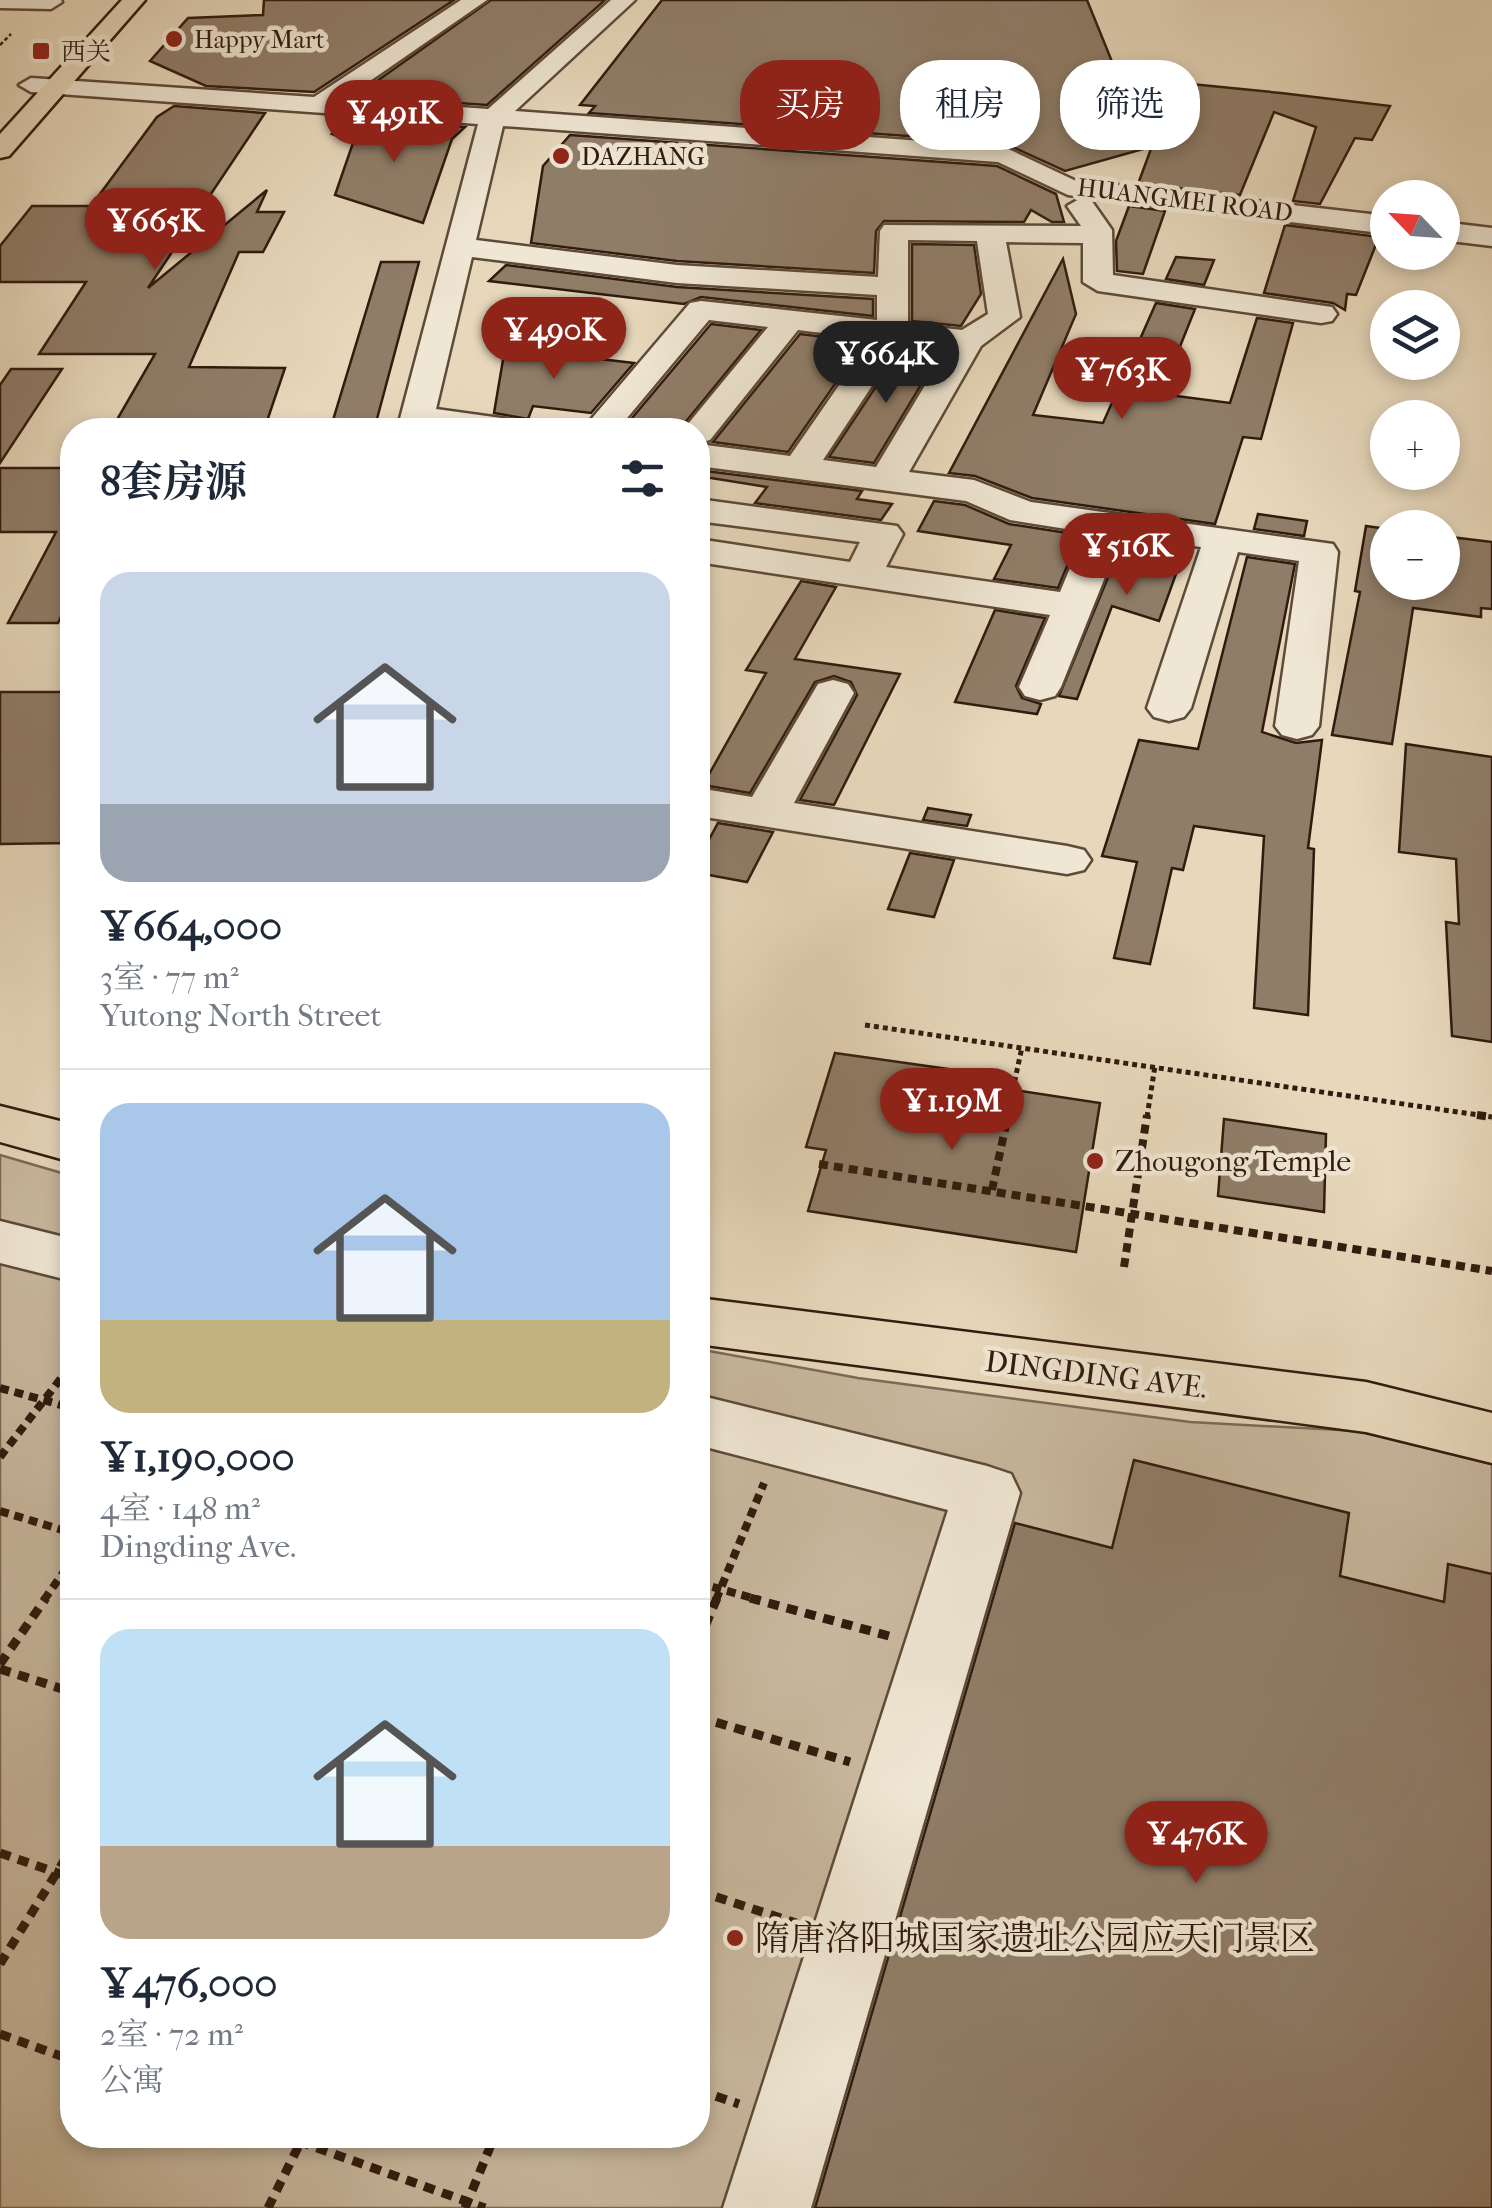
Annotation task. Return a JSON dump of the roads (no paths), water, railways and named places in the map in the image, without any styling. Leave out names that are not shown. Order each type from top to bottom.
[{"type":"main road","points":[[0,150],[110,0]]},
{"type":"main road","points":[[0,120],[44,86],[134,0]]},
{"type":"main road","points":[[0,1124],[60,1140]]},
{"type":"main road","name":"DINGDING AVE.","points":[[710,1323],[1366,1407],[1492,1438]]},
{"type":"street","points":[[318,106],[476,0]]},
{"type":"street","points":[[418,418],[492,119],[624,0]]},
{"type":"street","points":[[0,1],[51,2]]},
{"type":"street","name":"HUANGMEI ROAD","points":[[44,86],[1004,155],[1068,187],[1370,223]]},
{"type":"street","points":[[1068,187],[1099,235],[1098,282],[1321,314]]},
{"type":"street","points":[[710,485],[755,477],[782,466],[892,332],[894,231],[1099,235]]},
{"type":"street","points":[[886,480],[968,340],[1004,316],[990,233]]},
{"type":"street","points":[[1460,233],[1492,237]]},
{"type":"street","points":[[460,248],[676,274],[892,287]]},
{"type":"street","points":[[608,418],[701,310],[968,340]]},
{"type":"street","points":[[710,418],[790,320]]},
{"type":"street","points":[[710,456],[974,492],[1023,512],[1319,552],[1297,726]]},
{"type":"street","points":[[710,512],[884,534],[862,576]]},
{"type":"street","points":[[1040,686],[1108,523]]},
{"type":"street","points":[[1169,708],[1223,539]]},
{"type":"street","points":[[710,553],[1073,606]]},
{"type":"street","points":[[766,813],[832,693]]},
{"type":"street","points":[[710,804],[1066,860]]},
{"type":"street","points":[[0,1242],[60,1257]]},
{"type":"street","points":[[710,1423],[986,1493],[767,2208]]},
{"type":"place","name":"Happy Mart","points":[[174,39]]},
{"type":"place","name":"西关","points":[[41,51]]},
{"type":"place","name":"DAZHANG","points":[[561,156]]},
{"type":"place","name":"Zhougong Temple","points":[[1095,1161]]},
{"type":"place","name":"隋唐洛阳城国家遗址公园应天门景区","points":[[735,1938]]}]
